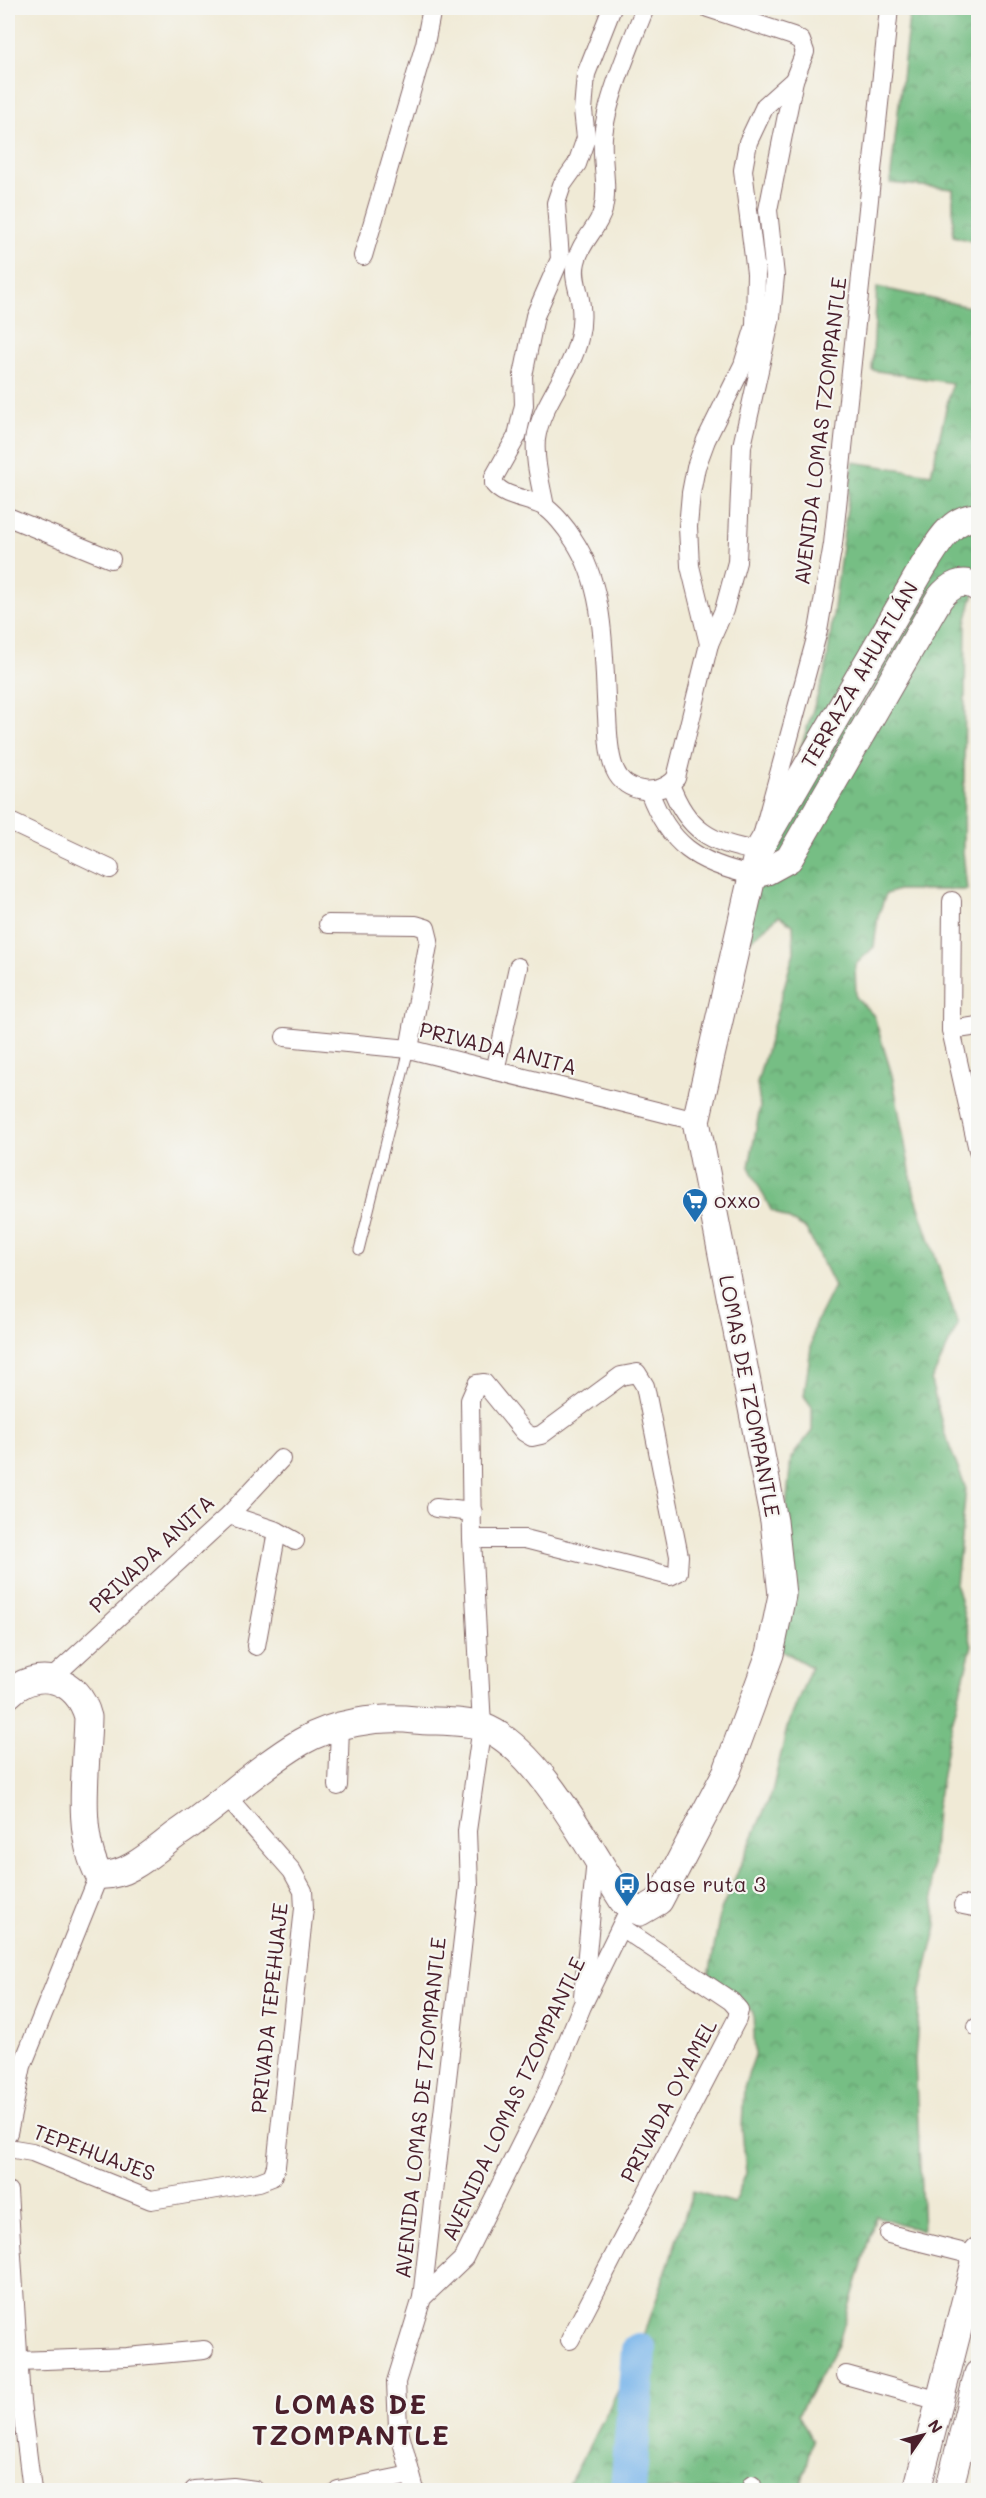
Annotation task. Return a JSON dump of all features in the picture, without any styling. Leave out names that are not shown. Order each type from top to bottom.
[{"type":"street","points":[[363,256],[425,44],[432,8]]},
{"type":"street","points":[[612,8],[586,74],[583,110],[594,138],[606,185],[602,212],[582,244],[568,260],[535,316],[523,376],[524,405],[517,436],[494,477],[494,484],[499,491],[545,507],[573,538],[594,585],[601,632],[608,728],[614,769],[630,786],[659,788],[676,778],[709,644],[724,610],[737,562],[742,446],[771,316],[776,276],[768,210],[794,80],[805,52],[801,41],[793,36],[708,8]]},
{"type":"street","points":[[545,507],[538,472],[536,438],[551,399],[569,368],[579,338],[582,308],[574,273],[568,260],[556,203],[562,185],[594,138],[645,8]]},
{"type":"street","name":"AVENIDA LOMAS TZOMPANTLE","points":[[755,863],[818,631],[833,544],[890,8]]},
{"type":"street","points":[[709,644],[690,567],[688,527],[691,493],[696,467],[706,440],[743,365],[755,326],[756,273],[744,193],[743,170],[748,142],[765,106],[794,80]]},
{"type":"street","points":[[756,273],[776,276]]},
{"type":"street","points":[[517,436],[536,438]]},
{"type":"street","points":[[8,517],[111,559]]},
{"type":"street","name":"TERRAZA AHUATLÁN","points":[[978,517],[962,521],[949,529],[923,567],[755,863],[767,871],[789,859],[942,594],[954,585],[963,583],[978,588]]},
{"type":"street","points":[[659,788],[657,812],[668,831],[683,847],[701,860],[721,868],[755,863]]},
{"type":"street","points":[[8,821],[110,869]]},
{"type":"street","name":"LOMAS DE TZOMPANTLE","points":[[631,1916],[659,1901],[727,1771],[770,1654],[782,1595],[774,1521],[696,1121],[755,863]]},
{"type":"street","points":[[952,901],[951,1030],[978,1150]]},
{"type":"street","points":[[328,924],[416,925],[426,928],[429,940],[409,1050]]},
{"type":"street","points":[[495,1071],[518,967]]},
{"type":"street","points":[[951,1030],[978,1026]]},
{"type":"street","name":"PRIVADA ANITA","points":[[285,1037],[409,1050],[696,1121]]},
{"type":"street","name":"AVENIDA LOMAS DE TZOMPANTLE","points":[[412,2482],[398,2427],[396,2382],[422,2298],[469,1886],[467,1832],[482,1726],[472,1539],[470,1400],[477,1383],[484,1383],[524,1432],[532,1437],[541,1435],[621,1376],[637,1373],[645,1386],[679,1556],[678,1572],[670,1576],[525,1539],[472,1539]]},
{"type":"street","name":"PRIVADA ANITA","points":[[51,1679],[229,1515],[281,1459]]},
{"type":"street","points":[[436,1508],[473,1512]]},
{"type":"street","points":[[229,1515],[277,1531],[295,1541]]},
{"type":"street","points":[[256,1647],[277,1531]]},
{"type":"street","points":[[8,1695],[25,1683],[51,1679],[66,1684],[85,1704],[88,1717],[85,1828],[91,1862],[99,1875]]},
{"type":"street","points":[[99,1875],[109,1876],[129,1868],[207,1814],[300,1742],[340,1726],[405,1719],[482,1726],[515,1747],[529,1760],[596,1859],[631,1916]]},
{"type":"street","points":[[338,1785],[340,1726]]},
{"type":"street","name":"PRIVADA TEPEHUAJE","points":[[227,1797],[292,1871],[303,1891],[304,1908],[280,2131],[276,2166],[272,2177]]},
{"type":"street","points":[[582,2006],[596,1859]]},
{"type":"street","points":[[8,2133],[22,2066],[99,1875]]},
{"type":"street","name":"AVENIDA LOMAS TZOMPANTLE","points":[[422,2298],[464,2258],[545,2096],[582,2006],[631,1916]]},
{"type":"street","name":"PRIVADA OYAMEL","points":[[570,2340],[737,2019],[739,2010],[731,2001],[663,1953],[631,1916]]},
{"type":"street","name":"TEPEHUAJES","points":[[8,2148],[32,2152],[151,2200],[259,2182],[272,2177]]},
{"type":"street","points":[[8,2192],[18,2361],[14,2402],[32,2490]]},
{"type":"street","points":[[888,2234],[978,2253],[917,2490]]},
{"type":"street","points":[[18,2361],[127,2357],[204,2350]]},
{"type":"street","points":[[949,2490],[978,2374]]},
{"type":"street","points":[[846,2375],[940,2401]]},
{"type":"street","points":[[338,2490],[412,2482]]},
{"type":"street","points":[[194,2490],[255,2490]]},
{"type":"lane","points":[[359,1250],[409,1050]]},
{"type":"green space","points":[[910,8],[978,8],[978,243],[953,236],[953,189],[890,183]]},
{"type":"green space","points":[[877,287],[975,308],[978,297],[978,577],[966,623],[963,851],[967,890],[898,890],[886,894],[878,916],[874,947],[855,965],[856,997],[874,1016],[892,1075],[914,1192],[958,1325],[931,1381],[944,1432],[966,1489],[956,1585],[972,1645],[949,1735],[936,1809],[931,1881],[937,1926],[920,1994],[915,2060],[923,2231],[876,2216],[838,2345],[798,2414],[812,2440],[800,2490],[566,2490],[639,2351],[693,2191],[734,2203],[746,2173],[742,2129],[744,2087],[755,2055],[753,2012],[709,1977],[720,1913],[772,1792],[787,1728],[811,1667],[778,1648],[784,1530],[791,1458],[812,1431],[812,1407],[804,1396],[814,1326],[834,1286],[806,1229],[771,1210],[749,1167],[760,1107],[757,1083],[794,952],[793,925],[779,916],[745,945],[749,909],[826,669],[853,462],[931,474],[952,383],[872,370]]},
{"type":"waterway","points":[[628,2490],[639,2351]]},
{"type":"place","name":"oxxo","points":[[695,1224]]},
{"type":"place","name":"base ruta 3","points":[[627,1908]]},
{"type":"district","name":"LOMAS DE TZOMPANTLE","points":[[351,2420]]}]
